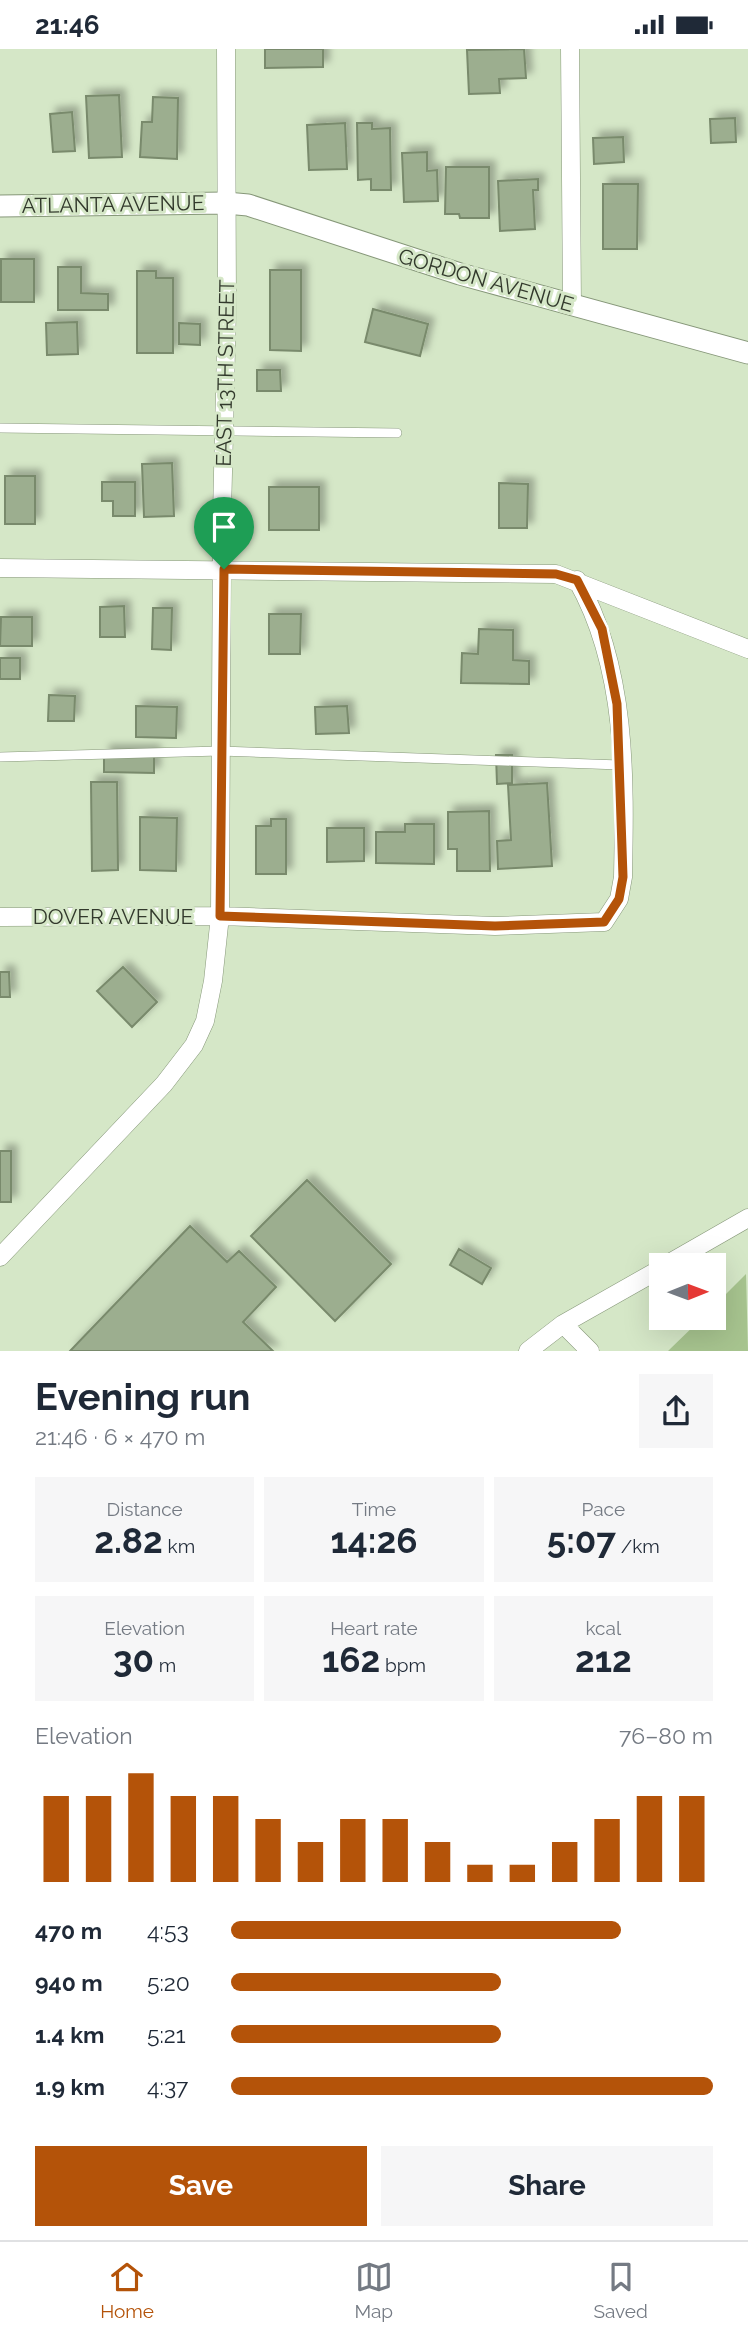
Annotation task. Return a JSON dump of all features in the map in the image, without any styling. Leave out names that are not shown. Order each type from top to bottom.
[{"type":"street","name":"EAST 13TH STREET","points":[[0,1257],[164,1084],[194,1045],[201,1031],[214,981],[220,916],[226,49]]},
{"type":"street","points":[[570,49],[572,306]]},
{"type":"street","name":"ATLANTA AVENUE","points":[[0,206],[226,203]]},
{"type":"street","name":"GORDON AVENUE","points":[[226,203],[268,210],[367,245],[572,306],[748,352]]},
{"type":"street","points":[[0,568],[556,574],[748,649]]},
{"type":"street","points":[[577,580],[591,605],[605,642],[617,704],[620,765]]},
{"type":"street","name":"DOVER AVENUE","points":[[0,917],[220,916],[495,926],[604,922],[619,899],[623,877],[620,765]]},
{"type":"street","points":[[687,1253],[748,1218]]},
{"type":"street","points":[[528,1351],[563,1324],[649,1275]]},
{"type":"street","points":[[563,1324],[590,1351]]},
{"type":"lane","points":[[0,428],[397,433]]},
{"type":"lane","points":[[0,757],[220,751],[620,765]]},
{"type":"green space","points":[[746,1274],[748,1351],[668,1351],[690,1330],[726,1330],[726,1294]]},
{"type":"building","points":[[265,49],[323,49],[323,67],[265,68]]},
{"type":"building","points":[[524,49],[526,78],[499,79],[500,93],[469,94],[467,50]]},
{"type":"building","points":[[119,95],[122,157],[89,158],[86,96]]},
{"type":"building","points":[[153,97],[178,98],[177,159],[140,157],[142,122],[152,122]]},
{"type":"building","points":[[72,112],[75,151],[53,152],[50,114]]},
{"type":"building","points":[[735,118],[736,142],[711,143],[710,119]]},
{"type":"building","points":[[345,123],[347,169],[309,170],[307,125]]},
{"type":"building","points":[[357,123],[372,123],[372,129],[390,128],[391,190],[371,190],[371,179],[358,180]]},
{"type":"building","points":[[623,137],[624,162],[594,164],[593,138]]},
{"type":"building","points":[[427,152],[427,171],[437,170],[438,201],[404,202],[402,153]]},
{"type":"building","points":[[446,167],[489,167],[489,218],[460,218],[459,214],[445,214]]},
{"type":"building","points":[[538,179],[538,190],[533,190],[535,229],[500,231],[498,181]]},
{"type":"building","points":[[603,184],[638,184],[637,249],[603,249]]},
{"type":"building","points":[[1,259],[34,259],[34,302],[1,302]]},
{"type":"building","points":[[58,267],[81,267],[81,293],[108,294],[108,310],[58,310]]},
{"type":"building","points":[[270,270],[301,270],[301,351],[270,350]]},
{"type":"building","points":[[137,271],[156,271],[156,278],[173,278],[173,353],[137,353]]},
{"type":"building","points":[[373,309],[428,324],[420,356],[365,342]]},
{"type":"building","points":[[77,322],[78,354],[47,355],[46,323]]},
{"type":"building","points":[[179,323],[200,324],[200,345],[179,344]]},
{"type":"building","points":[[257,370],[280,370],[281,391],[257,391]]},
{"type":"building","points":[[172,463],[174,516],[144,517],[142,464]]},
{"type":"building","points":[[5,476],[35,476],[35,524],[5,524]]},
{"type":"building","points":[[102,482],[135,482],[135,516],[113,516],[113,501],[102,501]]},
{"type":"building","points":[[499,483],[528,484],[527,528],[499,528]]},
{"type":"building","points":[[269,487],[319,487],[319,530],[269,530]]},
{"type":"building","points":[[124,606],[125,637],[100,637],[100,607]]},
{"type":"building","points":[[153,608],[172,608],[171,650],[152,649]]},
{"type":"building","points":[[269,614],[301,614],[300,654],[269,654]]},
{"type":"building","points":[[1,617],[32,617],[32,646],[0,646]]},
{"type":"building","points":[[479,629],[513,630],[513,660],[529,661],[529,684],[461,683],[462,653],[478,654]]},
{"type":"building","points":[[0,658],[20,658],[20,679],[0,679]]},
{"type":"building","points":[[49,695],[75,696],[74,721],[48,721]]},
{"type":"building","points":[[136,706],[177,707],[176,738],[136,737]]},
{"type":"building","points":[[347,706],[349,733],[316,734],[315,707]]},
{"type":"building","points":[[104,751],[154,751],[154,773],[104,772]]},
{"type":"building","points":[[496,755],[512,755],[512,783],[497,784]]},
{"type":"building","points":[[91,782],[117,782],[118,870],[92,871]]},
{"type":"building","points":[[547,783],[552,866],[498,869],[497,841],[511,840],[508,785]]},
{"type":"building","points":[[489,811],[490,871],[457,871],[457,849],[448,849],[448,812]]},
{"type":"building","points":[[140,817],[177,818],[176,871],[140,870]]},
{"type":"building","points":[[271,819],[286,819],[286,874],[256,874],[256,826],[271,826]]},
{"type":"building","points":[[405,824],[434,824],[434,864],[376,863],[376,832],[405,832]]},
{"type":"building","points":[[327,828],[364,828],[364,861],[327,862]]},
{"type":"building","points":[[123,967],[157,1002],[132,1027],[97,991]]},
{"type":"building","points":[[0,972],[9,972],[10,997],[0,997]]},
{"type":"building","points":[[0,1151],[11,1151],[11,1202],[0,1202]]},
{"type":"building","points":[[307,1180],[391,1264],[335,1321],[251,1236]]},
{"type":"building","points":[[190,1226],[227,1262],[239,1251],[276,1287],[243,1322],[273,1351],[70,1351]]},
{"type":"building","points":[[459,1249],[491,1268],[482,1284],[450,1265]]},
{"type":"route","points":[[224,569],[556,574],[577,580],[602,629],[617,704],[623,877],[619,899],[604,922],[495,926],[220,916],[219,809],[224,569]]}]
